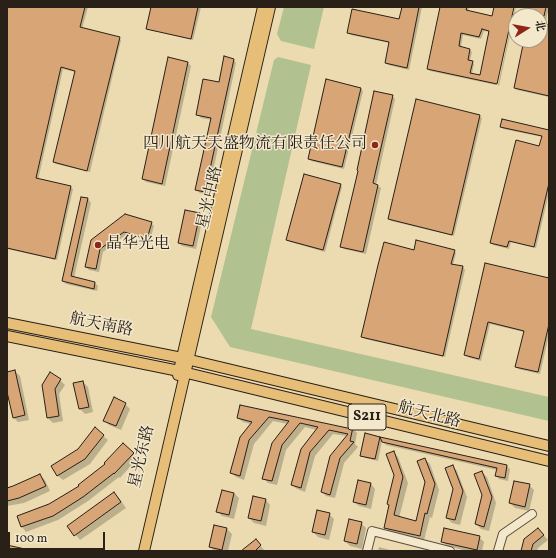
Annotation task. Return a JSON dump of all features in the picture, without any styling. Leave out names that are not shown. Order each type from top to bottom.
[{"type":"main road","name":"星光中路","points":[[186,359],[263,7]]},
{"type":"main road","name":"星光中路","points":[[182,372],[270,7]]},
{"type":"main road","name":"航天南路","points":[[7,322],[186,359]]},
{"type":"main road","name":"航天南路","points":[[7,336],[182,372]]},
{"type":"main road","name":"航天北路","points":[[186,359],[549,446]]},
{"type":"main road","name":"航天北路","points":[[182,372],[549,461]]},
{"type":"main road","name":"星光东路","points":[[137,551],[182,372]]},
{"type":"main road","name":"星光东路","points":[[144,551],[182,372]]},
{"type":"street","points":[[498,551],[503,534],[532,514]]},
{"type":"street","points":[[367,551],[372,531],[450,551]]},
{"type":"green space","points":[[284,7],[324,7],[314,49],[281,41],[277,34]]},
{"type":"green space","points":[[278,57],[311,65],[251,329],[549,397],[549,421],[230,347],[211,317],[274,60]]},
{"type":"building","points":[[7,7],[85,7],[80,27],[120,37],[87,171],[53,162],[75,71],[61,67],[36,178],[71,186],[55,259],[7,248]]},
{"type":"building","points":[[151,7],[198,7],[191,39],[146,29]]},
{"type":"building","points":[[402,7],[419,7],[407,68],[385,63],[389,42],[347,33],[352,9],[399,19]]},
{"type":"building","points":[[440,7],[467,7],[466,10],[492,16],[494,7],[514,7],[508,8],[508,34],[497,84],[427,69]],"holes":[[[482,29],[489,31],[480,75],[470,73],[473,61],[468,60],[470,49],[459,46],[461,33],[479,37]]]},
{"type":"building","points":[[530,7],[546,7],[546,8]]},
{"type":"building","points":[[549,25],[549,96],[514,88],[522,48],[548,48]]},
{"type":"building","points":[[224,56],[234,59],[205,192],[195,190],[211,118],[196,115],[203,79],[219,82]]},
{"type":"building","points":[[168,57],[188,62],[162,184],[142,179]]},
{"type":"building","points":[[326,79],[361,88],[342,167],[308,159]]},
{"type":"building","points":[[374,91],[393,95],[373,183],[378,185],[363,252],[340,247],[358,171]]},
{"type":"building","points":[[416,99],[480,115],[452,235],[388,219]]},
{"type":"building","points":[[502,119],[549,130],[549,183],[534,247],[509,241],[507,247],[490,243],[516,140],[539,146],[542,136],[500,127]]},
{"type":"building","points":[[304,174],[341,184],[323,250],[286,240]]},
{"type":"building","points":[[81,197],[88,198],[71,276],[95,282],[94,289],[62,281]]},
{"type":"building","points":[[185,210],[200,213],[193,246],[178,243]]},
{"type":"building","name":"晶华光电","points":[[125,214],[152,222],[147,239],[124,232],[100,249],[96,269],[85,267],[91,240]]},
{"type":"building","points":[[416,240],[455,250],[451,264],[463,266],[443,356],[361,337],[384,242],[414,250]]},
{"type":"building","points":[[485,263],[549,278],[549,324],[538,372],[515,367],[524,331],[488,322],[479,359],[464,355]]},
{"type":"building","points":[[15,370],[25,415],[13,418],[7,392],[7,372]]},
{"type":"building","points":[[50,372],[61,379],[55,389],[59,416],[47,418],[42,385]]},
{"type":"building","points":[[83,381],[89,407],[79,409],[73,383]]},
{"type":"building","points":[[114,397],[126,403],[116,426],[103,421]]},
{"type":"building","points":[[240,405],[352,429],[353,427],[350,441],[354,442],[340,458],[330,495],[321,492],[330,456],[348,434],[329,430],[310,452],[301,488],[291,485],[301,449],[318,427],[300,423],[282,445],[272,481],[262,479],[272,443],[289,421],[269,417],[249,440],[240,476],[230,473],[240,437],[252,422],[237,418]]},
{"type":"building","points":[[95,427],[104,435],[85,459],[57,476],[51,466],[78,449]]},
{"type":"building","points":[[365,433],[380,437],[375,459],[360,456]]},
{"type":"building","points":[[380,437],[507,465],[505,478],[495,476],[497,468],[382,442]]},
{"type":"building","points":[[123,443],[134,453],[114,474],[83,497],[53,516],[21,527],[17,516],[49,504],[79,486],[78,485],[105,464],[104,463]]},
{"type":"building","points":[[394,451],[403,477],[394,515],[416,521],[425,482],[417,461],[425,458],[435,484],[427,514],[425,513],[420,536],[384,528],[389,505],[387,504],[394,475],[386,454]]},
{"type":"building","points":[[453,465],[463,491],[455,520],[446,518],[453,489],[445,468]]},
{"type":"building","points":[[482,471],[492,497],[484,527],[475,524],[482,495],[474,474]]},
{"type":"building","points":[[40,474],[46,486],[19,498],[7,501],[7,488]]},
{"type":"building","points":[[358,480],[371,483],[366,505],[353,502]]},
{"type":"building","points":[[514,481],[530,484],[525,507],[509,503]]},
{"type":"building","points":[[222,490],[234,493],[229,515],[216,512]]},
{"type":"building","points":[[114,492],[121,502],[74,536],[67,526]]},
{"type":"building","points":[[253,496],[266,499],[261,521],[248,518]]},
{"type":"building","points":[[317,510],[330,513],[325,535],[312,532]]},
{"type":"building","points":[[349,519],[362,522],[357,544],[344,541]]},
{"type":"building","points":[[214,525],[227,528],[222,550],[209,547]]},
{"type":"building","points":[[444,528],[480,536],[477,550],[441,542]]},
{"type":"building","points":[[538,528],[544,535],[533,544],[531,551],[521,551],[524,539]]},
{"type":"building","points":[[256,539],[261,545],[255,551],[241,551]]},
{"type":"building","points":[[7,545],[25,549],[25,551],[7,551]]},
{"type":"place","name":"四川航天天盛物流有限责任公司","points":[[375,145]]},
{"type":"place","name":"晶华光电","points":[[98,245]]}]
